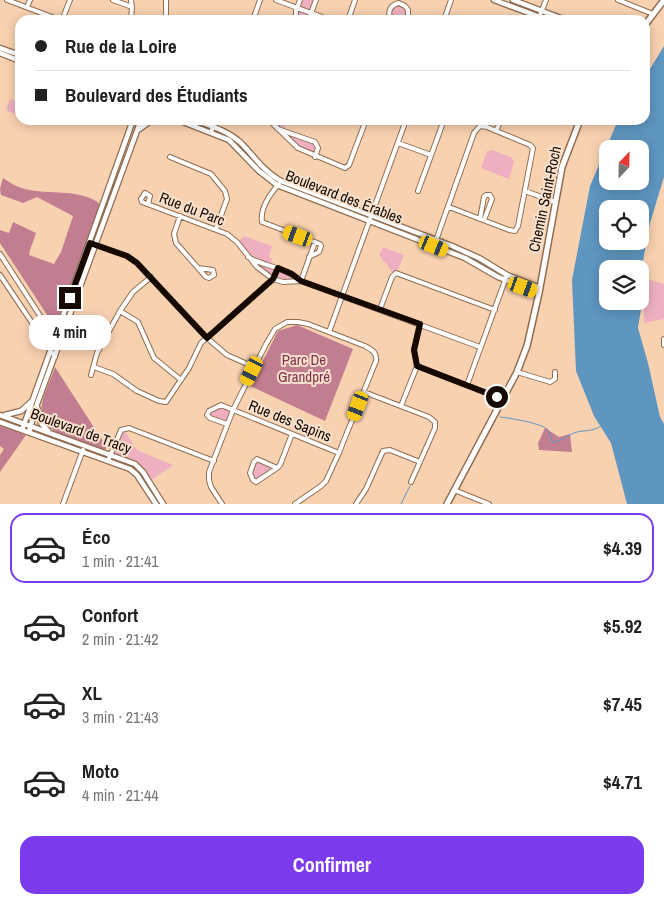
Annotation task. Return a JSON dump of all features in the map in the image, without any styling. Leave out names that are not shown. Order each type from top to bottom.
[{"type":"main road","points":[[650,18],[664,0]]},
{"type":"main road","name":"Chemin Saint-Roch","points":[[447,504],[517,372],[530,338],[564,159],[578,125]]},
{"type":"street","points":[[7,0],[48,15]]},
{"type":"street","points":[[27,7],[30,0]]},
{"type":"street","points":[[63,15],[70,0]]},
{"type":"street","points":[[112,0],[132,7]]},
{"type":"street","points":[[131,0],[131,15]]},
{"type":"street","points":[[166,0],[166,15]]},
{"type":"street","points":[[255,15],[260,0]]},
{"type":"street","points":[[276,0],[316,15]]},
{"type":"street","points":[[296,15],[300,0]]},
{"type":"street","points":[[311,13],[316,0]]},
{"type":"street","points":[[350,15],[356,0]]},
{"type":"street","points":[[446,15],[451,0]]},
{"type":"street","points":[[494,0],[532,15]]},
{"type":"street","points":[[512,0],[553,15]]},
{"type":"street","points":[[540,15],[546,0]]},
{"type":"street","points":[[618,0],[653,14]]},
{"type":"street","points":[[389,15],[390,8],[399,3],[408,10],[408,15]]},
{"type":"street","points":[[0,48],[15,53]]},
{"type":"street","points":[[0,53],[15,59]]},
{"type":"street","points":[[22,430],[131,125]]},
{"type":"street","points":[[29,432],[37,404],[139,125]]},
{"type":"street","points":[[136,134],[144,125]]},
{"type":"street","name":"Boulevard des Érables","points":[[192,125],[231,142],[259,171],[279,183],[370,222],[479,258],[506,278],[540,290]]},
{"type":"street","name":"Boulevard des Érables","points":[[208,125],[237,140],[279,183],[372,215],[435,243]]},
{"type":"street","points":[[273,125],[298,148],[343,168],[347,168],[364,125]]},
{"type":"street","points":[[329,332],[404,125]]},
{"type":"street","points":[[418,191],[442,125]]},
{"type":"street","points":[[496,131],[499,125]]},
{"type":"street","points":[[435,243],[448,207],[476,130],[480,126],[534,148],[518,226],[515,231],[448,207]]},
{"type":"street","points":[[211,132],[213,127]]},
{"type":"street","points":[[276,128],[315,142],[318,148],[315,157]]},
{"type":"street","points":[[398,143],[431,155]]},
{"type":"street","points":[[170,157],[211,174],[225,191],[227,199],[216,229]]},
{"type":"street","points":[[279,183],[266,204],[262,215],[262,222],[322,246],[321,250],[309,257]]},
{"type":"street","points":[[525,191],[555,202]]},
{"type":"street","points":[[490,195],[492,199],[482,220],[484,197],[490,195]]},
{"type":"street","name":"Rue du Parc","points":[[148,204],[227,234],[237,242],[263,273],[273,279],[290,283],[301,281]]},
{"type":"street","points":[[180,216],[175,231],[175,239],[178,246],[198,268]]},
{"type":"street","points":[[301,281],[315,242]]},
{"type":"street","points":[[90,243],[127,256],[137,263],[207,338],[227,354],[254,367]]},
{"type":"street","points":[[0,254],[59,345]]},
{"type":"street","name":"Rue du Parc","points":[[248,257],[292,274],[301,281],[480,347]]},
{"type":"street","points":[[94,367],[113,374],[129,387],[164,403],[168,401],[191,365],[199,346],[273,279],[278,268]]},
{"type":"street","points":[[380,309],[392,277],[396,273],[494,310]]},
{"type":"street","points":[[0,275],[55,357]]},
{"type":"street","points":[[91,375],[98,353],[120,311],[133,292],[151,277]]},
{"type":"street","points":[[467,385],[506,278]]},
{"type":"street","points":[[120,311],[138,322],[154,358],[181,380]]},
{"type":"street","points":[[222,504],[209,480],[227,424],[272,334],[281,325],[288,322],[298,322],[365,346],[375,353],[376,361],[326,481],[296,504]]},
{"type":"street","points":[[401,406],[417,366],[414,350],[420,324]]},
{"type":"street","points":[[664,339],[664,345]]},
{"type":"street","points":[[417,366],[502,399]]},
{"type":"street","points":[[517,372],[550,382],[555,379],[556,372]]},
{"type":"street","points":[[364,392],[429,417],[435,422],[435,428],[411,482]]},
{"type":"street","points":[[1,415],[9,415],[21,410],[34,397]]},
{"type":"street","points":[[37,404],[43,426],[53,434]]},
{"type":"street","points":[[227,424],[210,418],[207,413],[218,405],[233,410]]},
{"type":"street","name":"Rue des Sapins","points":[[233,410],[339,453]]},
{"type":"street","name":"Boulevard de Tracy","points":[[1,415],[132,463],[139,467],[163,504]]},
{"type":"street","name":"Boulevard de Tracy","points":[[0,422],[132,470],[156,504]]},
{"type":"street","points":[[108,461],[121,430],[129,428],[214,460]]},
{"type":"street","points":[[277,468],[257,459],[250,473],[254,482],[258,482],[277,468],[292,434]]},
{"type":"street","points":[[63,504],[85,445]]},
{"type":"street","points":[[356,504],[366,489],[383,450],[390,450],[420,462]]},
{"type":"street","points":[[454,490],[489,504]]},
{"type":"shaded area","points":[[300,0],[316,0],[310,15],[298,15],[296,12]]},
{"type":"shaded area","points":[[399,5],[408,10],[406,15],[390,15],[390,11]]},
{"type":"shaded area","points":[[10,99],[15,101],[15,114],[6,110]]},
{"type":"shaded area","points":[[274,125],[286,125],[284,130],[313,141],[317,150],[311,155],[291,144]]},
{"type":"shaded area","points":[[492,150],[511,157],[514,162],[509,179],[481,168],[487,151]]},
{"type":"shaded area","points":[[244,236],[272,246],[269,257],[272,259],[270,266],[248,256],[238,242]]},
{"type":"shaded area","points":[[383,247],[404,255],[397,272],[393,273],[379,255]]},
{"type":"shaded area","points":[[251,259],[297,279],[289,280],[271,276]]},
{"type":"shaded area","points":[[649,280],[664,284],[664,319],[644,323],[644,310],[649,310]]},
{"type":"shaded area","points":[[219,406],[233,410],[227,424],[210,418],[208,415],[209,411]]},
{"type":"shaded area","points":[[124,430],[137,450],[173,465],[150,481],[141,467],[112,454]]},
{"type":"shaded area","points":[[257,460],[276,469],[254,481],[251,473]]},
{"type":"green space","points":[[3,178],[25,189],[85,196],[101,205],[55,327],[0,243],[0,230],[9,233],[13,222],[36,233],[29,255],[54,264],[61,252],[73,216],[37,197],[23,203],[1,195],[0,189]]},
{"type":"green space","name":"Parc De Grandpré","points":[[297,325],[353,349],[325,421],[250,386],[278,331]]},
{"type":"green space","points":[[55,367],[106,446],[106,449],[104,450],[62,436],[46,423],[42,414],[42,404]]},
{"type":"green space","points":[[0,425],[26,435],[0,472],[0,455],[4,449],[0,446]]},
{"type":"green space","points":[[545,428],[559,437],[570,434],[572,452],[539,450],[538,443]]},
{"type":"water","points":[[664,46],[664,177],[649,228],[649,200],[599,200],[599,250],[645,250],[643,260],[599,260],[599,310],[641,310],[638,328],[660,417],[664,424],[664,504],[627,504],[611,443],[594,416],[576,371],[572,280],[590,186],[599,165],[599,190],[649,190],[649,140],[610,140],[616,125],[650,125],[650,69]]},
{"type":"waterway","points":[[500,417],[525,421],[545,427],[549,431],[552,442],[561,440],[574,433],[601,426]]},
{"type":"waterway","points":[[401,504],[410,486]]},
{"type":"route","points":[[70,298],[90,243],[127,256],[137,263],[207,338],[273,279],[278,268],[292,274],[301,281],[420,324],[414,350],[417,366],[497,397]]}]
